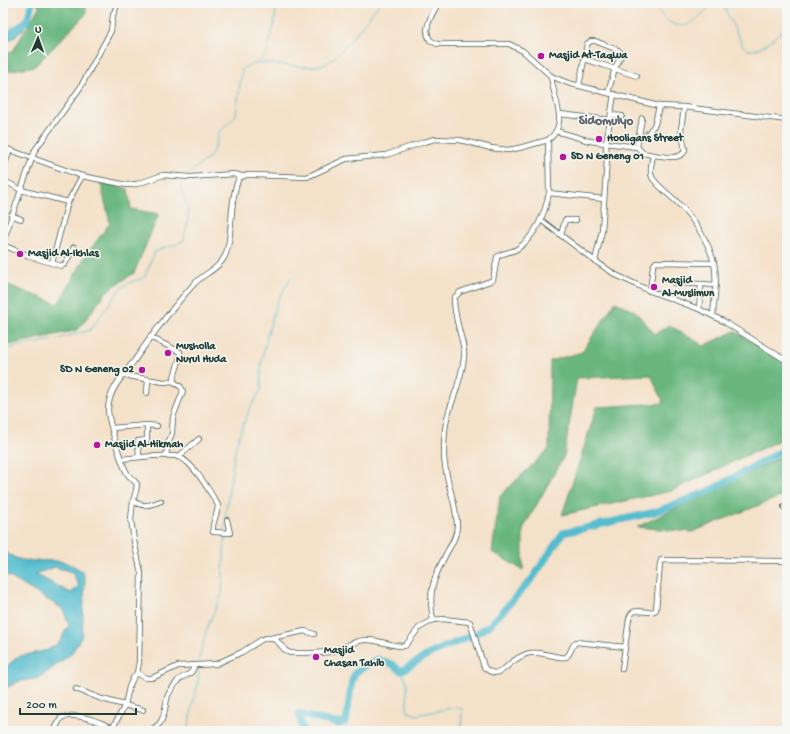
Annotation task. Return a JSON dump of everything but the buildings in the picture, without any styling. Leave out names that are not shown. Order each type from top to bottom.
[{"type":"street","points":[[74,247],[67,261],[63,265],[29,256],[3,244],[37,146],[76,95],[85,80],[111,31],[113,17],[118,3]]},
{"type":"street","points":[[438,3],[430,19],[427,30],[428,37],[432,42],[442,45],[513,45],[523,51],[551,76],[561,81],[579,86],[608,92],[659,106],[684,107],[787,120]]},
{"type":"street","points":[[579,86],[588,43],[595,41],[620,50],[621,56],[615,68],[608,92]]},
{"type":"street","points":[[584,59],[637,76]]},
{"type":"street","points":[[3,147],[82,176],[127,185],[137,184],[163,175],[190,177],[234,174],[242,176],[307,177],[346,160],[386,155],[435,139],[460,140],[491,148],[508,150],[548,140],[554,135],[559,125],[560,114],[552,88],[551,76]]},
{"type":"street","points":[[595,261],[602,231],[607,159],[606,144],[614,94]]},
{"type":"street","points":[[639,137],[646,136],[654,124],[659,106]]},
{"type":"street","points":[[556,131],[606,144],[637,147],[643,153],[653,156],[681,156],[684,154],[685,150],[681,126],[684,107]]},
{"type":"street","points":[[560,114],[610,118],[622,116]]},
{"type":"street","points":[[637,147],[642,118]]},
{"type":"street","points":[[434,620],[431,606],[433,585],[455,536],[457,526],[454,506],[446,478],[444,455],[444,437],[447,418],[454,398],[464,356],[454,298],[456,293],[493,280],[497,257],[500,254],[508,253],[519,248],[531,235],[541,220],[548,193],[548,140]]},
{"type":"street","points":[[3,169],[5,160],[10,150]]},
{"type":"street","points":[[653,156],[651,171],[653,179],[678,203],[694,222],[714,263],[716,285],[713,316]]},
{"type":"street","points":[[52,263],[68,202],[82,176]]},
{"type":"street","points":[[54,731],[61,718],[69,716],[95,720],[112,729],[125,705],[132,680],[136,673],[140,658],[141,573],[132,526],[133,501],[137,484],[127,474],[112,428],[108,412],[109,404],[114,389],[122,375],[150,337],[194,284],[217,266],[224,257],[230,234],[236,188],[238,180],[242,176]]},
{"type":"street","points":[[3,180],[21,190],[68,202]]},
{"type":"street","points":[[548,193],[604,199]]},
{"type":"street","points":[[12,215],[21,219]]},
{"type":"street","points":[[541,220],[616,275],[650,291],[699,309],[723,321],[787,362]]},
{"type":"street","points":[[561,234],[565,220],[576,220]]},
{"type":"street","points":[[650,291],[653,266],[656,262],[714,263]]},
{"type":"street","points":[[674,282],[716,285]]},
{"type":"street","points":[[699,309],[701,284]]},
{"type":"street","points":[[150,337],[180,352],[173,381]]},
{"type":"street","points":[[122,375],[164,382],[173,381],[181,387],[183,391],[173,417],[172,434],[168,444],[166,456]]},
{"type":"street","points":[[147,393],[148,380]]},
{"type":"street","points":[[112,428],[147,425],[157,426]]},
{"type":"street","points":[[138,457],[138,441],[148,440],[147,425]]},
{"type":"street","points":[[178,457],[199,439]]},
{"type":"street","points":[[122,459],[138,457],[178,457],[191,466],[218,505],[217,517],[213,526],[214,532],[230,533],[227,520]]},
{"type":"street","points":[[133,501],[140,505],[146,506],[161,501]]},
{"type":"street","points":[[622,669],[629,619],[632,612],[652,613],[656,610],[661,560],[787,561]]},
{"type":"street","points":[[271,638],[290,653],[334,651],[351,643],[362,640],[373,640],[403,646],[407,644],[419,628],[434,620],[443,619],[470,622],[484,667],[489,671],[496,673],[504,671],[516,659],[532,652],[547,653],[560,658],[565,657],[569,654],[572,645],[576,642],[625,647]]},
{"type":"street","points":[[136,673],[146,678],[152,678],[175,667],[216,664],[242,652],[266,638],[305,631],[314,634]]},
{"type":"street","points":[[150,731],[160,723],[167,706],[169,694],[176,683],[182,677],[190,674],[196,665]]},
{"type":"street","points":[[76,689],[102,699],[143,710]]},
{"type":"green space","points":[[37,3],[86,3],[86,14],[35,66],[3,72],[3,52],[13,51],[39,7]]},
{"type":"green space","points":[[100,181],[128,189],[131,209],[159,214],[134,273],[107,291],[78,330],[3,346],[3,283],[58,304],[87,254],[110,223]]},
{"type":"green space","points":[[615,302],[635,311],[655,334],[669,325],[704,346],[735,331],[787,365],[787,443],[782,439],[671,491],[562,515],[597,407],[664,403],[651,375],[577,378],[564,456],[523,529],[523,570],[492,552],[500,496],[549,449],[550,361],[582,352]]},
{"type":"green space","points":[[787,454],[787,494],[692,532],[637,527]]},
{"type":"water","points":[[25,18],[24,29],[10,40],[3,42],[3,34],[8,33]]},
{"type":"water","points":[[3,550],[22,560],[60,561],[67,563],[82,571],[85,580],[82,636],[71,654],[39,678],[17,682],[3,690],[3,670],[17,657],[48,650],[61,641],[69,625],[63,609],[3,573]],"holes":[[[55,567],[72,572],[79,586],[71,593],[35,574]]]},
{"type":"waterway","points":[[3,38],[27,21],[32,3]]},
{"type":"waterway","points":[[259,62],[266,55],[274,25],[277,3]]},
{"type":"waterway","points":[[189,173],[210,157],[217,142],[218,134],[236,115],[242,69],[258,63],[310,67],[325,64],[339,54],[380,3]]},
{"type":"waterway","points":[[653,3],[664,18],[678,26],[685,25],[696,20],[712,3]]},
{"type":"waterway","points":[[722,3],[742,44],[747,50],[753,50],[764,46],[787,25]]},
{"type":"waterway","points":[[3,349],[57,339],[90,330],[121,288],[131,282],[144,278],[155,252],[184,240],[188,211],[181,186]]},
{"type":"waterway","points":[[225,518],[235,449],[250,408],[261,390],[261,364],[267,336],[276,304],[291,277]]},
{"type":"waterway","points":[[477,633],[490,625],[532,579],[563,533],[655,512],[709,491],[787,448]]},
{"type":"waterway","points":[[225,523],[225,530]]},
{"type":"waterway","points":[[198,663],[207,628],[222,594],[225,536]]},
{"type":"waterway","points":[[303,731],[299,714],[338,724],[346,722],[352,681],[355,673],[377,659],[392,664],[401,671],[431,653],[471,636]]},
{"type":"waterway","points":[[188,731],[194,697],[198,684],[199,666]]},
{"type":"waterway","points":[[401,671],[407,683],[408,712],[417,715],[456,707],[462,709],[461,731]]},
{"type":"place","name":"Masjid At-Taqwa","points":[[541,56]]},
{"type":"place","name":"Hooligans Street","points":[[599,139]]},
{"type":"place","name":"SD N Geneng 01","points":[[563,157]]},
{"type":"place","name":"Masjid Al-Ikhlas","points":[[20,254]]},
{"type":"place","name":"Masjid Al-Muslimun","points":[[654,287]]},
{"type":"place","name":"Musholla Nurul Huda","points":[[168,353]]},
{"type":"place","name":"SD N Geneng 02","points":[[142,370]]},
{"type":"place","name":"Masjid Al-Hikmah","points":[[97,445]]},
{"type":"place","name":"Masjid Chasan Tahib","points":[[316,657]]},
{"type":"district","name":"Sidomulyo","points":[[606,121]]}]
